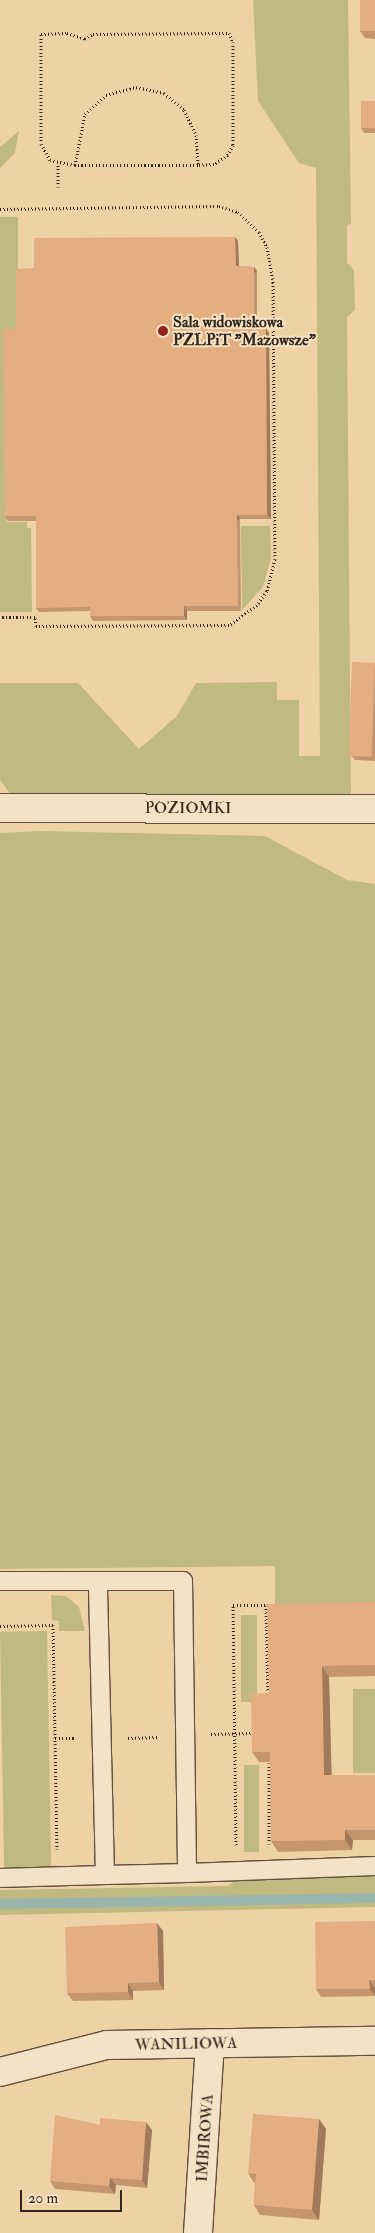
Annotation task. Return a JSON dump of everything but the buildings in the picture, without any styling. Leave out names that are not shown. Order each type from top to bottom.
[{"type":"street","name":"POZIOMKI","points":[[0,808],[375,808]]},
{"type":"street","name":"WANILIOWA","points":[[0,2072],[82,2048],[375,2041]]},
{"type":"street","name":"IMBIROWA","points":[[198,2233],[210,2044]]},
{"type":"lane","points":[[98,1581],[104,1874]]},
{"type":"lane","points":[[0,1582],[183,1581],[187,1873]]},
{"type":"lane","points":[[0,1878],[375,1866]]},
{"type":"path","points":[[229,33],[233,42],[233,145],[223,160],[198,164],[58,164],[43,153],[41,144],[41,34],[67,34],[85,39],[94,34],[229,33]]},
{"type":"path","points":[[75,165],[85,114],[106,95],[136,87],[164,93],[184,110],[196,135],[198,164]]},
{"type":"path","points":[[58,164],[58,187]]},
{"type":"path","points":[[0,209],[219,206],[238,212],[259,232],[267,247],[273,282],[275,559],[267,591],[257,605],[230,625],[36,626],[35,617],[0,617]]},
{"type":"path","points":[[236,1856],[233,1605],[266,1605],[268,1704]]},
{"type":"path","points":[[266,1613],[276,1613]]},
{"type":"path","points":[[0,1626],[53,1625],[57,1877]]},
{"type":"path","points":[[201,1734],[259,1733]]},
{"type":"path","points":[[118,1738],[170,1737]]},
{"type":"path","points":[[55,1738],[79,1738]]},
{"type":"path","points":[[268,1762],[269,1856]]},
{"type":"shaded area","points":[[253,0],[348,0],[351,224],[347,225],[347,263],[354,270],[355,310],[347,317],[351,797],[12,796],[0,780],[0,683],[78,683],[139,749],[177,716],[196,683],[277,682],[277,700],[299,700],[299,756],[320,756],[316,168],[299,163],[258,101]]},
{"type":"shaded area","points":[[19,131],[15,153],[0,168],[0,147]]},
{"type":"shaded area","points":[[0,217],[18,217],[18,332],[6,333],[7,522],[27,522],[27,528],[31,528],[32,612],[0,612]]},
{"type":"shaded area","points":[[241,526],[270,526],[271,558],[263,587],[242,610]]},
{"type":"shaded area","points":[[40,831],[265,836],[347,880],[375,884],[375,1610],[275,1612],[275,1566],[0,1569],[0,833]]},
{"type":"shaded area","points":[[51,1595],[66,1596],[79,1607],[85,1631],[59,1631],[59,1621],[52,1620]]},
{"type":"shaded area","points":[[241,1615],[257,1615],[257,1702],[241,1702]]},
{"type":"shaded area","points":[[47,1631],[51,1868],[4,1869],[0,1632]]},
{"type":"shaded area","points":[[353,1689],[375,1689],[375,1773],[353,1773]]},
{"type":"shaded area","points":[[244,1765],[259,1765],[259,1852],[244,1852]]},
{"type":"shaded area","points":[[375,1875],[375,1907],[0,1915],[0,1890],[228,1886],[238,1878]]},
{"type":"waterway","points":[[0,1904],[375,1898]]},
{"type":"place","name":"Sala widowiskowa PZLPiT \"Mazowsze\"","points":[[163,331]]}]
